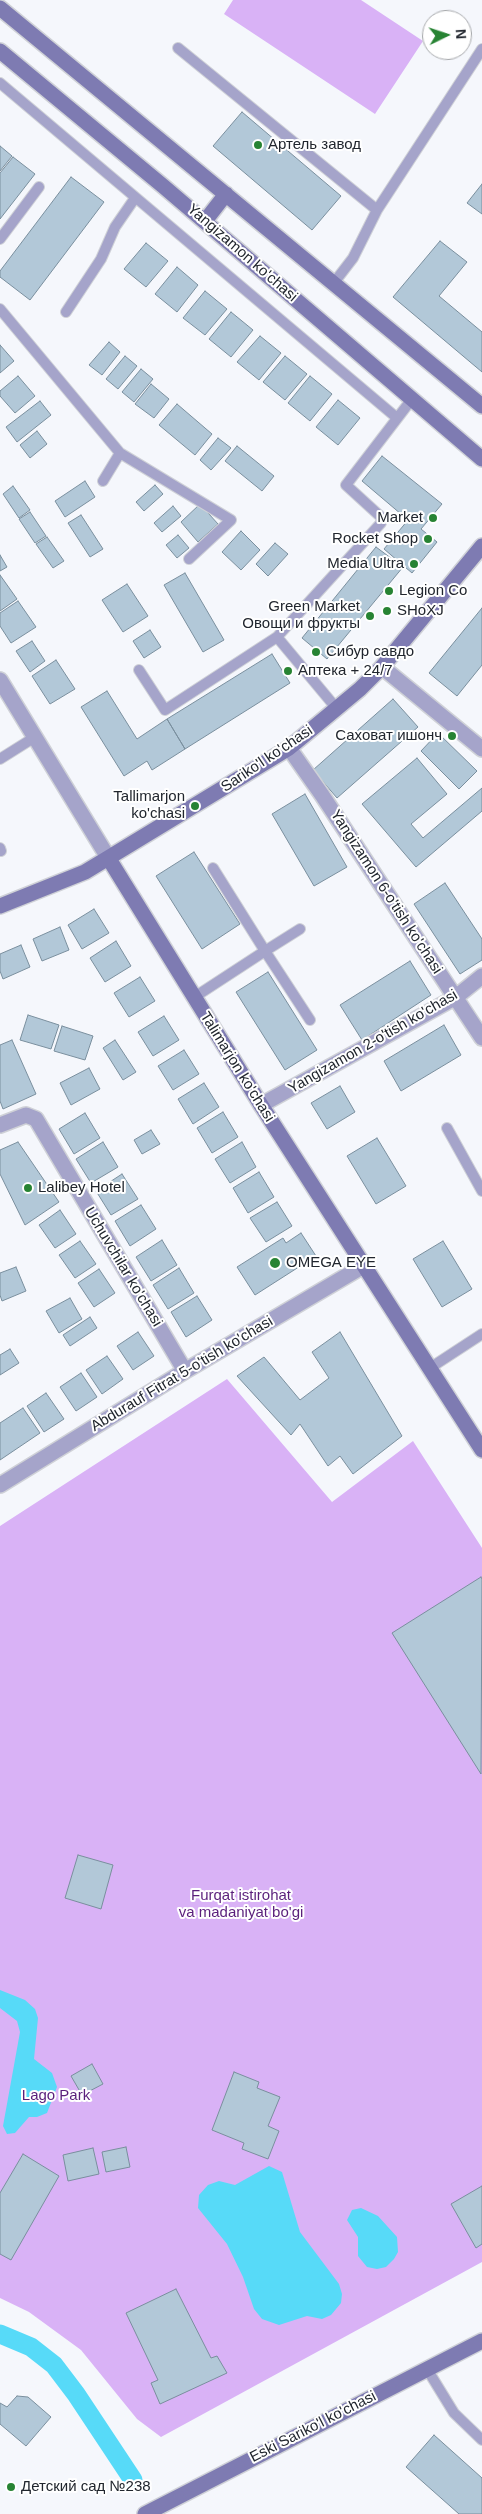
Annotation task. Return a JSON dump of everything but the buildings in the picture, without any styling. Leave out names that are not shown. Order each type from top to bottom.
[{"type":"main road","points":[[0,8],[482,406]]},
{"type":"main road","name":"Yangizamon ko'chasi","points":[[0,51],[205,221],[482,459]]},
{"type":"main road","points":[[205,221],[226,194]]},
{"type":"main road","name":"Sariko'l ko'chasi","points":[[0,906],[86,872],[289,748],[337,709],[382,667],[482,546]]},
{"type":"main road","name":"Talimarjon ko'chasi","points":[[109,859],[261,1105],[482,1450]]},
{"type":"main road","name":"Eski Sariko'l ko'chasi","points":[[145,2514],[482,2340]]},
{"type":"street","points":[[382,667],[482,749]]},
{"type":"street","name":"Talimarjon ko'chasi","points":[[0,680],[109,859]]},
{"type":"street","name":"Yangizamon 6-o'tish ko'chasi","points":[[289,748],[482,1038]]},
{"type":"street","name":"Yangizamon 2-o'tish ko'chasi","points":[[261,1105],[456,997],[482,976]]},
{"type":"street","name":"Uchuvchilar ko'chasi","points":[[0,1125],[26,1115],[36,1119],[185,1371]]},
{"type":"street","name":"Abdurauf Fitrat 5-o'tish ko'chasi","points":[[0,1485],[185,1371],[365,1265]]},
{"type":"lane","points":[[178,48],[377,210]]},
{"type":"lane","points":[[333,284],[353,258],[377,210],[482,49]]},
{"type":"lane","points":[[0,83],[397,418]]},
{"type":"lane","points":[[0,239],[39,187]]},
{"type":"lane","points":[[66,312],[101,260],[115,228],[135,198]]},
{"type":"lane","points":[[0,309],[120,453],[231,520],[189,559]]},
{"type":"lane","points":[[139,670],[165,710],[277,637],[381,523],[381,517],[346,485],[412,399]]},
{"type":"lane","points":[[103,481],[120,453]]},
{"type":"lane","points":[[277,637],[337,709]]},
{"type":"lane","points":[[0,759],[35,737]]},
{"type":"lane","points":[[213,868],[310,1020]]},
{"type":"lane","points":[[194,998],[300,929]]},
{"type":"lane","points":[[447,1128],[482,1191]]},
{"type":"lane","points":[[430,1368],[482,1334]]},
{"type":"lane","points":[[427,2369],[454,2412],[482,2440]]},
{"type":"green space","points":[[233,0],[361,0],[422,40],[422,43],[375,114],[224,14]]},
{"type":"green space","name":"Furqat istirohat va madaniyat bo'gi","points":[[227,1379],[332,1502],[413,1441],[482,1548],[482,2262],[161,2437],[137,2419],[81,2350],[29,2312],[0,2298],[0,1526]]},
{"type":"water","points":[[0,1990],[25,2000],[35,2009],[38,2018],[34,2059],[52,2073],[57,2087],[47,2113],[37,2117],[29,2117],[15,2133],[7,2134],[3,2126],[20,2032],[17,2021],[0,2008]]},
{"type":"water","points":[[269,2166],[282,2172],[300,2232],[339,2284],[342,2294],[341,2303],[331,2315],[322,2319],[307,2316],[279,2325],[262,2319],[254,2309],[243,2277],[227,2244],[198,2208],[199,2195],[208,2185],[219,2181],[235,2185]]},
{"type":"water","points":[[361,2208],[378,2216],[397,2237],[398,2252],[386,2267],[377,2269],[367,2267],[358,2256],[358,2237],[347,2220],[352,2210]]},
{"type":"waterway","points":[[0,2334],[31,2347],[54,2365],[76,2394],[133,2480]]},
{"type":"place","name":"Артель завод","points":[[258,145]]},
{"type":"place","name":"Market","points":[[433,518]]},
{"type":"place","name":"Rocket Shop","points":[[428,539]]},
{"type":"place","name":"Media Ultra","points":[[414,564]]},
{"type":"place","name":"Legion Co","points":[[389,591]]},
{"type":"place","name":"SHoXJ","points":[[387,611]]},
{"type":"place","name":"Green Market Овощи и фрукты","points":[[370,616]]},
{"type":"place","name":"Сибур савдо","points":[[316,652]]},
{"type":"place","name":"Аптека + 24/7","points":[[288,671]]},
{"type":"place","name":"Саховат ишонч","points":[[452,736]]},
{"type":"place","name":"Tallimarjon ko'chasi","points":[[195,806]]},
{"type":"place","name":"Lalibey Hotel","points":[[28,1188]]},
{"type":"place","name":"OMEGA EYE","points":[[275,1263]]},
{"type":"place","name":"Детский сад №238","points":[[11,2487]]},
{"type":"park label","name":"Lago Park","points":[[56,2096]]}]
